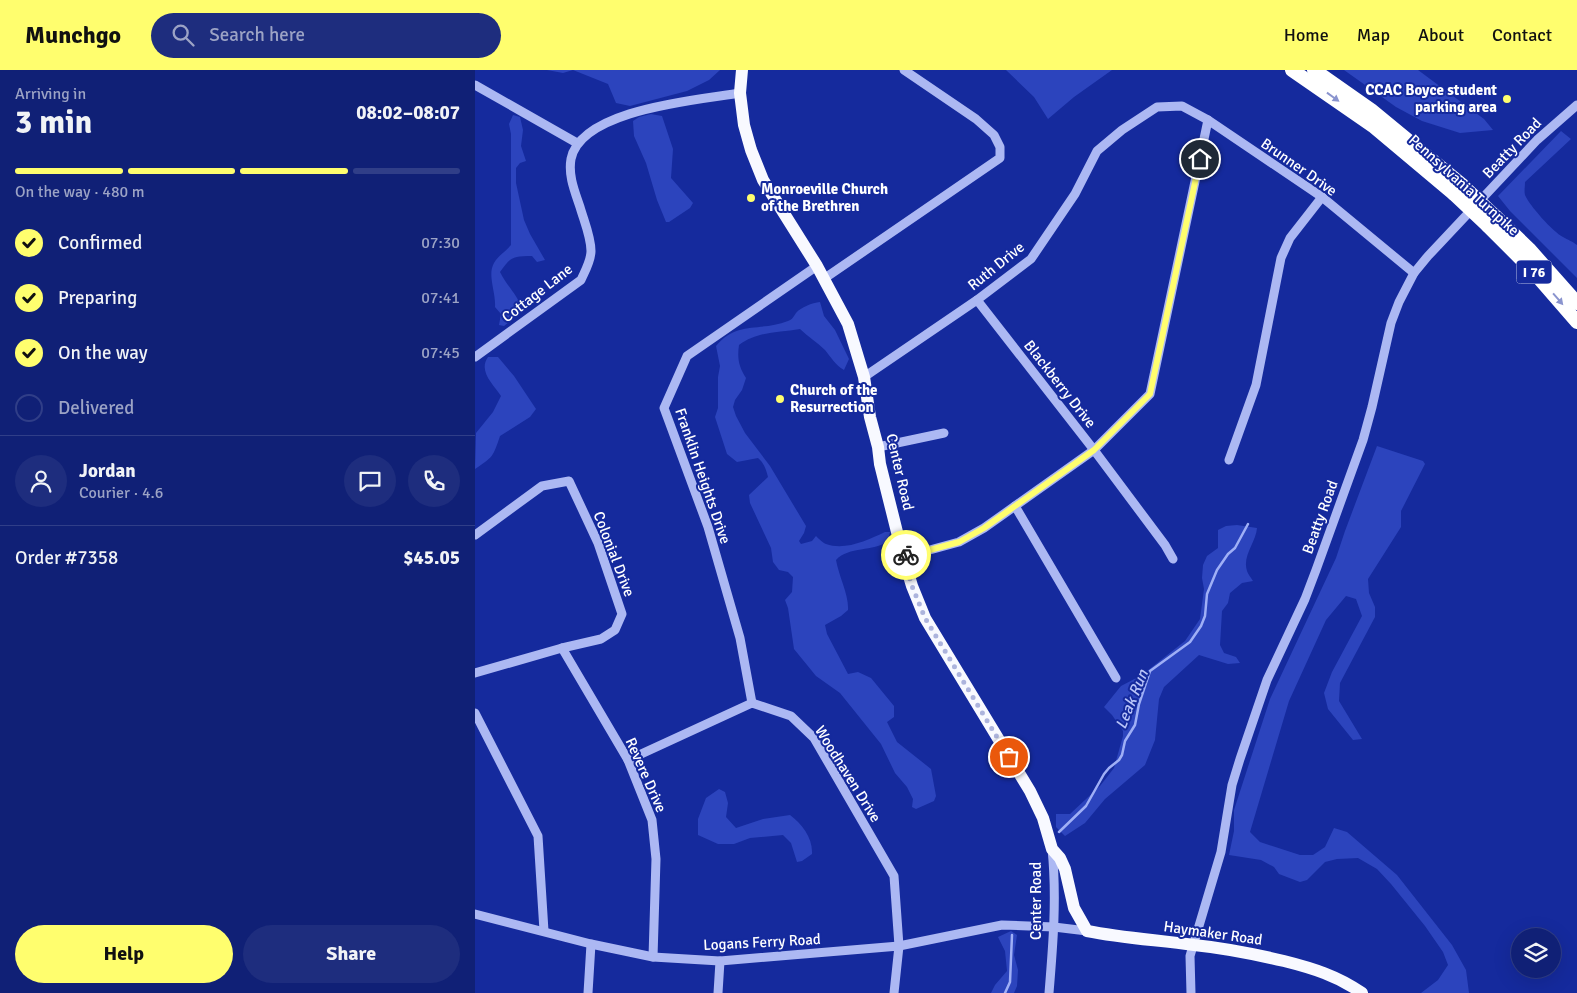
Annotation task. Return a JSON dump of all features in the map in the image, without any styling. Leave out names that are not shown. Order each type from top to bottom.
[{"type":"highway","name":"Pennsylvania Turnpike","points":[[1292,70],[1373,126],[1458,189]]},
{"type":"highway","name":"Pennsylvania Turnpike","points":[[1314,70],[1371,110],[1492,221],[1529,249],[1577,302]]},
{"type":"highway","name":"Pennsylvania Turnpike","points":[[1492,221],[1577,322]]},
{"type":"main road","name":"Center Road","points":[[741,70],[740,93],[744,125],[751,150],[763,180],[825,278],[848,324],[864,377],[870,418],[879,447],[880,464],[912,586],[925,618],[1030,791],[1043,818],[1052,849]]},
{"type":"main road","points":[[1052,849],[1060,858],[1069,881],[1074,908],[1087,931]]},
{"type":"main road","name":"Haymaker Road","points":[[1087,931],[1118,938],[1193,944],[1252,953],[1307,967],[1336,978],[1362,993]]},
{"type":"street","points":[[825,278],[1000,158],[1000,146],[994,135],[976,119],[904,70]]},
{"type":"street","points":[[475,85],[577,143],[588,133],[603,125],[643,109],[740,93]]},
{"type":"street","name":"Beatty Road","points":[[1191,993],[1191,956],[1193,944],[1221,852],[1232,785],[1267,680],[1305,600],[1359,449],[1372,407],[1391,323],[1399,302],[1414,273],[1451,231],[1537,140],[1577,105]]},
{"type":"street","name":"Brunner Drive","points":[[1157,107],[1182,106],[1208,120],[1321,198],[1414,273]]},
{"type":"street","name":"Ruth Drive","points":[[864,377],[977,300],[1031,260],[1075,194],[1097,151],[1122,130],[1157,107]]},
{"type":"street","points":[[903,556],[959,542],[984,528],[1094,450],[1150,394],[1208,120]]},
{"type":"street","name":"Cottage Lane","points":[[475,357],[581,280],[591,252],[570,175],[571,158],[577,143]]},
{"type":"street","points":[[1229,460],[1255,384],[1281,258],[1291,238],[1321,198]]},
{"type":"street","name":"Franklin Heights Drive","points":[[752,704],[740,638],[710,536],[665,408],[687,356],[817,266]]},
{"type":"street","name":"Blackberry Drive","points":[[977,300],[1094,450],[1165,545],[1173,559]]},
{"type":"street","points":[[879,447],[944,433]]},
{"type":"street","name":"Colonial Drive","points":[[475,535],[542,486],[569,481],[598,543],[622,614],[615,630],[601,640],[562,648],[475,673]]},
{"type":"street","points":[[1015,506],[1116,678]]},
{"type":"street","name":"Revere Drive","points":[[562,648],[628,760],[652,820],[656,859],[653,957]]},
{"type":"street","points":[[628,760],[752,704]]},
{"type":"street","name":"Woodhaven Drive","points":[[752,704],[791,716],[814,738],[894,876],[899,946],[894,993]]},
{"type":"street","points":[[475,713],[538,836],[545,931]]},
{"type":"street","name":"Center Road","points":[[1049,993],[1055,880],[1052,849]]},
{"type":"street","name":"Logans Ferry Road","points":[[475,914],[591,944],[653,957],[720,961],[899,946],[1002,925],[1054,927]]},
{"type":"street","name":"Haymaker Road","points":[[1054,927],[1087,931]]},
{"type":"street","points":[[588,993],[591,944]]},
{"type":"street","points":[[718,993],[720,961]]},
{"type":"shaded area","points":[[547,70],[573,70],[563,73]]},
{"type":"shaded area","points":[[573,70],[720,70],[709,80],[687,91],[630,106],[616,103],[608,84]]},
{"type":"shaded area","points":[[1006,70],[1112,70],[1074,97],[1048,119],[1034,97]]},
{"type":"shaded area","points":[[1344,70],[1418,70],[1484,119],[1493,130],[1460,133],[1422,121],[1396,107]]},
{"type":"shaded area","points":[[651,114],[662,116],[673,149],[671,178],[693,203],[690,208],[669,222],[666,222],[657,200],[646,163],[634,136],[633,121],[639,117]]},
{"type":"shaded area","points":[[513,115],[520,117],[523,130],[521,146],[526,161],[520,163],[516,168],[516,183],[524,220],[545,260],[537,262],[532,256],[516,257],[510,260],[500,272],[518,299],[522,309],[504,326],[499,325],[501,314],[495,307],[491,273],[496,260],[511,245],[511,134],[509,124]]},
{"type":"shaded area","points":[[1561,131],[1571,139],[1525,182],[1525,193],[1531,205],[1548,224],[1559,234],[1577,245],[1577,278],[1510,211],[1498,196]]},
{"type":"shaded area","points":[[820,302],[824,316],[835,330],[849,359],[844,370],[822,347],[800,329],[753,337],[739,345],[739,363],[746,378],[733,407],[745,433],[770,466],[806,526],[799,541],[801,544],[812,541],[816,536],[822,542],[833,546],[849,545],[885,532],[890,532],[888,541],[875,547],[847,553],[836,560],[847,598],[848,610],[825,625],[827,634],[848,674],[858,672],[871,678],[894,706],[894,717],[887,722],[897,742],[931,769],[936,796],[934,801],[916,809],[912,807],[913,799],[907,787],[895,773],[881,744],[840,693],[816,676],[794,649],[788,608],[785,600],[792,592],[793,577],[788,572],[779,570],[773,562],[771,548],[750,503],[749,495],[768,477],[766,471],[758,458],[737,462],[727,454],[715,417],[718,408],[720,366],[716,346],[732,333],[788,321],[801,309],[810,304]]},
{"type":"shaded area","points":[[488,357],[498,357],[514,376],[536,409],[530,417],[500,436],[492,456],[475,469],[476,433],[493,412],[501,396],[486,372],[485,362]]},
{"type":"shaded area","points":[[1377,446],[1423,461],[1425,464],[1401,511],[1401,527],[1368,579],[1369,593],[1375,607],[1375,617],[1340,683],[1339,701],[1362,739],[1353,740],[1328,709],[1324,693],[1332,672],[1362,616],[1356,599],[1346,596],[1326,620],[1289,701],[1250,832],[1260,842],[1300,855],[1313,855],[1325,847],[1334,828],[1347,832],[1397,875],[1452,945],[1466,970],[1469,993],[1421,993],[1438,980],[1448,965],[1443,952],[1391,884],[1377,869],[1358,858],[1337,859],[1325,862],[1307,880],[1300,882],[1279,874],[1274,867],[1261,860],[1229,855],[1234,831],[1234,810],[1270,699],[1336,558]]},
{"type":"shaded area","points":[[1237,525],[1257,528],[1246,560],[1247,571],[1253,581],[1242,583],[1230,593],[1228,603],[1222,611],[1220,645],[1224,653],[1236,657],[1240,663],[1228,664],[1199,655],[1164,687],[1159,699],[1155,740],[1145,765],[1105,799],[1085,823],[1065,836],[1056,827],[1056,814],[1070,814],[1100,786],[1114,768],[1123,731],[1104,707],[1121,686],[1142,675],[1185,641],[1200,619],[1204,589],[1202,578],[1203,565],[1207,556],[1218,548],[1218,530],[1226,526]]},
{"type":"shaded area","points":[[719,789],[725,792],[728,803],[726,817],[736,828],[763,819],[790,815],[799,823],[809,837],[812,854],[797,862],[791,843],[783,835],[750,838],[734,844],[718,844],[698,835],[698,819],[706,798]]},
{"type":"shaded area","points":[[1011,931],[1017,935],[1014,955],[1018,970],[1017,986],[1014,993],[991,993],[1007,971],[1005,951],[998,937]]},
{"type":"waterway","name":"Leak Run","points":[[1059,832],[1086,806],[1104,774],[1119,760],[1125,741],[1135,725],[1139,704],[1150,671],[1190,642],[1201,626],[1205,616],[1207,594],[1217,570],[1228,554],[1235,548],[1248,524]]},
{"type":"waterway","name":"Leak Run","points":[[1005,993],[1010,982],[1012,935]]},
{"type":"way so far","points":[[906,555],[903,556],[912,586],[925,618],[1009,757]]},
{"type":"place","name":"CCAC Boyce student parking area","points":[[1507,99]]},
{"type":"place","name":"Monroeville Church of the Brethren","points":[[751,198]]},
{"type":"place","name":"Church of the Resurrection","points":[[780,399]]},
{"type":"route","points":[[906,555],[959,542],[984,528],[1094,450],[1150,394],[1200,159]]}]
